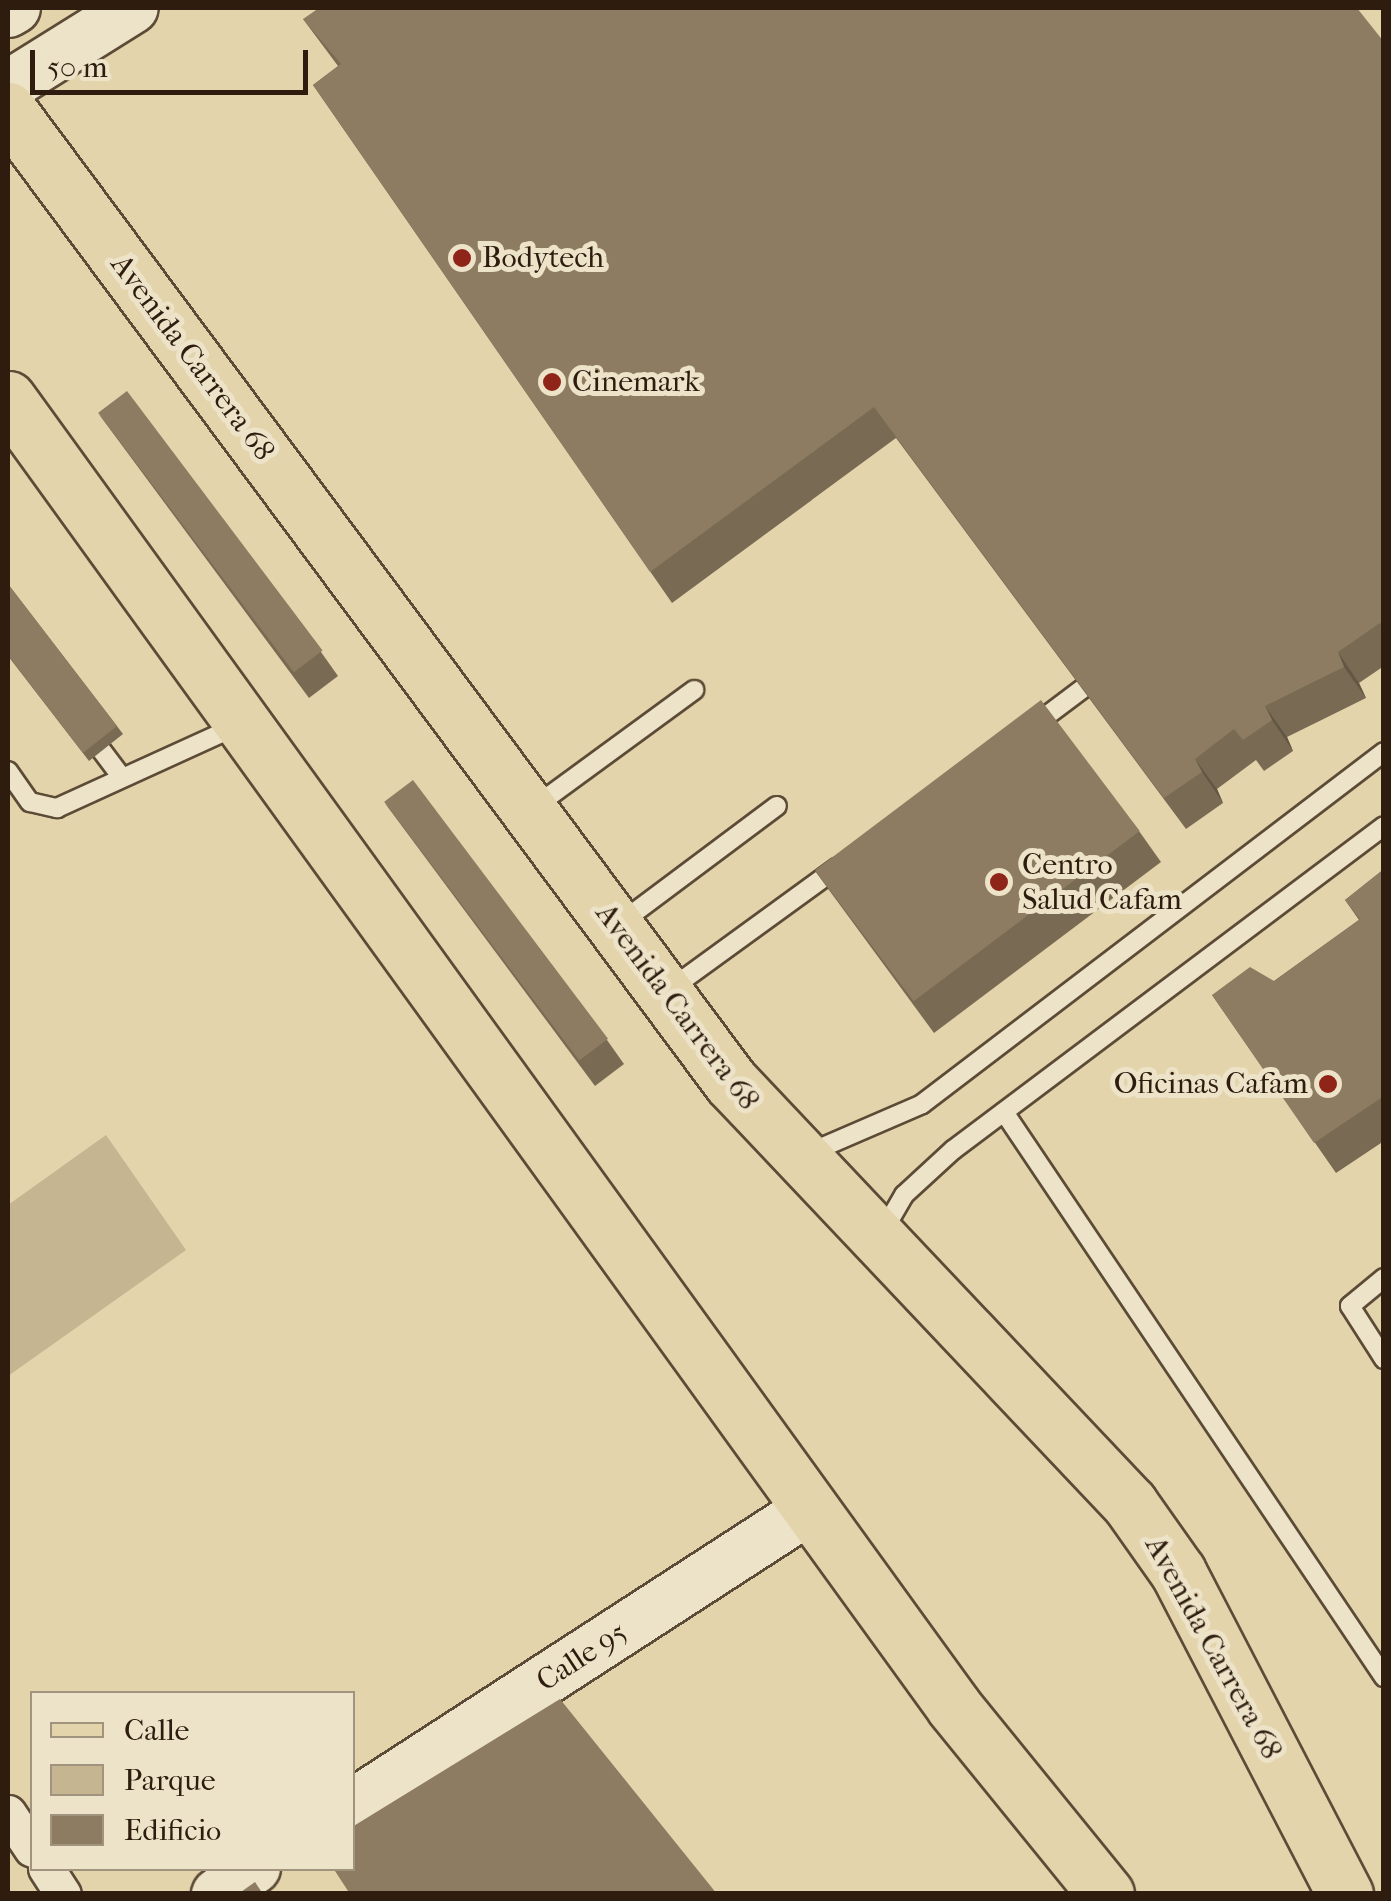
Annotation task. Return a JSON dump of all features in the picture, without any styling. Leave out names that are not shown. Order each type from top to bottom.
[{"type":"main road","name":"Avenida Carrera 68","points":[[8,110],[664,993],[794,1152],[1130,1504],[1178,1572],[1345,1894]]},
{"type":"main road","points":[[8,400],[246,723],[954,1707],[1106,1894]]},
{"type":"street","points":[[8,12],[16,8]]},
{"type":"street","points":[[8,86],[132,8]]},
{"type":"street","name":"Calle 95","points":[[355,1804],[811,1508]]},
{"type":"street","points":[[8,1813],[30,1846]]},
{"type":"street","points":[[48,1871],[63,1894]]},
{"type":"street","points":[[217,1894],[251,1871]]},
{"type":"lane","points":[[1020,735],[1098,688],[1095,656]]},
{"type":"lane","points":[[528,811],[694,690]]},
{"type":"lane","points":[[8,772],[42,808],[246,723]]},
{"type":"lane","points":[[102,750],[120,774]]},
{"type":"lane","points":[[794,1152],[851,1142],[922,1104],[1384,752]]},
{"type":"lane","points":[[615,927],[777,806]]},
{"type":"lane","points":[[880,1239],[904,1195],[1004,1112],[1384,826]]},
{"type":"lane","points":[[664,993],[862,850]]},
{"type":"lane","points":[[1004,1112],[1384,1677]]},
{"type":"lane","points":[[1384,1278],[1350,1306],[1384,1359]]},
{"type":"green space","points":[[106,1135],[186,1250],[8,1376],[8,1205]]},
{"type":"building","points":[[319,8],[1357,8],[1384,42],[1384,629],[1380,623],[1338,652],[1344,667],[1265,706],[1272,720],[1243,740],[1234,729],[1195,759],[1202,772],[1164,798],[874,407],[650,572],[313,85],[341,64],[303,19]]},
{"type":"building","points":[[127,391],[323,651],[294,672],[98,413]]},
{"type":"building","points":[[8,584],[117,726],[83,753],[8,655]]},
{"type":"building","name":"Centro Salud Cafam","points":[[1041,700],[1140,831],[914,1001],[815,870]]},
{"type":"building","points":[[413,780],[608,1039],[579,1060],[384,802]]},
{"type":"building","name":"Oficinas Cafam","points":[[1384,869],[1384,1096],[1314,1143],[1212,995],[1250,967],[1274,981],[1360,919],[1345,900]]},
{"type":"building","points":[[560,1699],[717,1894],[350,1894],[335,1871],[355,1871],[355,1825]]},
{"type":"building","points":[[255,1882],[263,1894],[238,1894]]},
{"type":"place","name":"Bodytech","points":[[462,258]]},
{"type":"place","name":"Cinemark","points":[[552,382]]},
{"type":"place","name":"Centro Salud Cafam","points":[[999,882]]},
{"type":"place","name":"Oficinas Cafam","points":[[1328,1084]]}]
